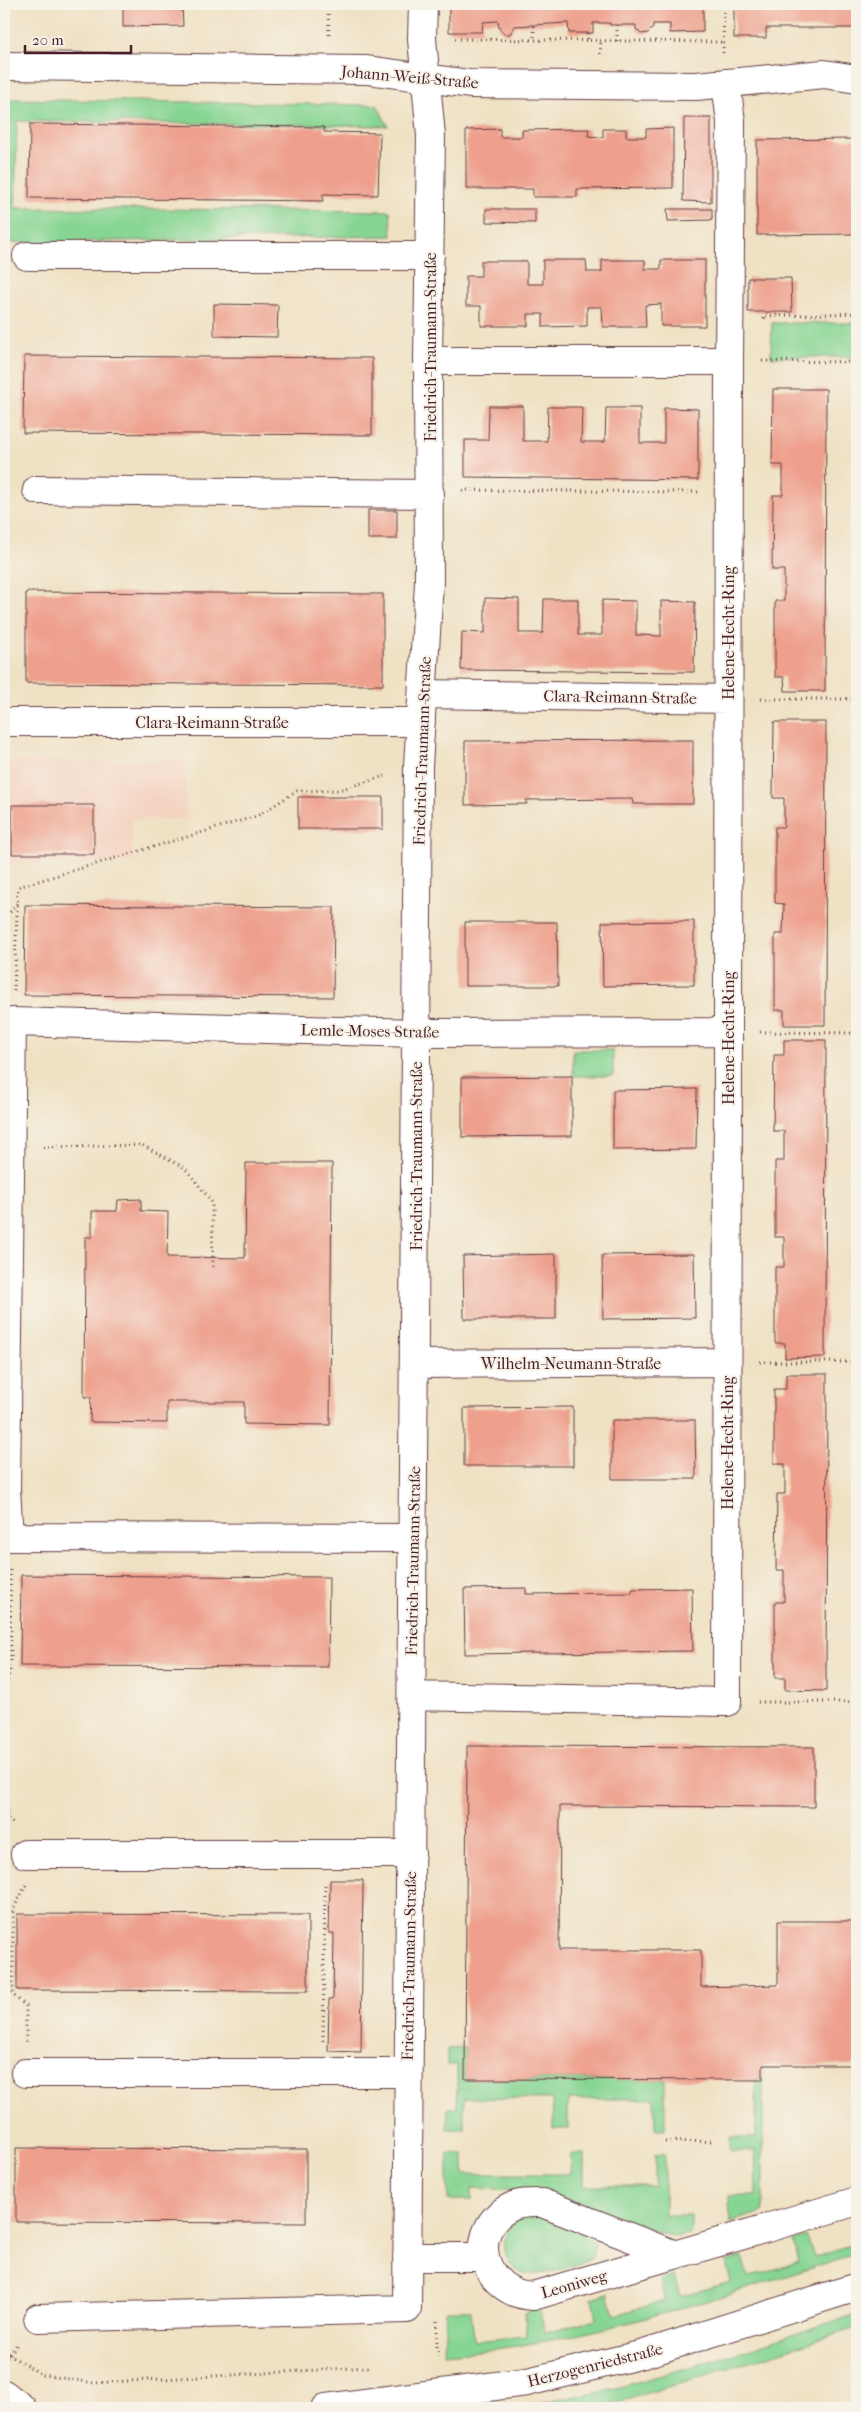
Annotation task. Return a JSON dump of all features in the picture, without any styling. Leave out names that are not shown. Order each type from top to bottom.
[{"type":"street","name":"Friedrich-Traumann-Straße","points":[[38,2318],[407,2310],[418,766],[430,583],[428,360],[431,136],[422,39],[423,4]]},
{"type":"street","name":"Johann-Weiß-Straße","points":[[4,66],[367,70],[470,84],[696,86],[824,74],[857,79]]},
{"type":"street","name":"Helene-Hecht-Ring","points":[[726,83],[731,122],[728,492],[727,1702]]},
{"type":"street","points":[[27,256],[430,256]]},
{"type":"street","points":[[428,360],[729,360]]},
{"type":"street","points":[[37,490],[430,492]]},
{"type":"street","name":"Clara-Reimann-Straße","points":[[423,694],[728,699]]},
{"type":"street","name":"Clara-Reimann-Straße","points":[[4,722],[421,722]]},
{"type":"street","points":[[12,1022],[6,1489],[9,1537],[413,1538]]},
{"type":"street","name":"Lemle-Moses-Straße","points":[[12,1022],[417,1033],[728,1032]]},
{"type":"street","name":"Wilhelm-Neumann-Straße","points":[[415,1364],[727,1362]]},
{"type":"street","points":[[412,1696],[727,1702]]},
{"type":"street","points":[[25,1854],[411,1854]]},
{"type":"street","points":[[25,2073],[408,2073]]},
{"type":"street","name":"Leoniweg","points":[[484,2256],[492,2276],[499,2284],[520,2295],[534,2296],[674,2254],[712,2246],[857,2201]]},
{"type":"street","points":[[407,2257],[484,2256],[485,2242],[490,2227],[498,2216],[511,2207],[526,2203],[542,2203],[674,2254]]},
{"type":"street","name":"Herzogenriedstraße","points":[[326,2408],[527,2382],[644,2354],[857,2286]]},
{"type":"street","points":[[4,2394],[22,2408]]},
{"type":"path","points":[[724,4],[722,42],[726,83]]},
{"type":"path","points":[[617,25],[617,41]]},
{"type":"path","points":[[534,26],[534,40]]},
{"type":"path","points":[[588,33],[588,40]]},
{"type":"path","points":[[422,39],[722,42]]},
{"type":"path","points":[[764,324],[764,316],[857,313]]},
{"type":"path","points":[[729,360],[857,362]]},
{"type":"path","points":[[430,492],[728,492]]},
{"type":"path","points":[[728,699],[857,700]]},
{"type":"path","points":[[12,1022],[18,887],[257,816],[297,791],[339,790],[418,766]]},
{"type":"path","points":[[4,920],[18,902]]},
{"type":"path","points":[[728,1032],[857,1034]]},
{"type":"path","points":[[9,1148],[142,1145],[185,1168],[212,1202],[213,1268]]},
{"type":"path","points":[[727,1362],[857,1362]]},
{"type":"path","points":[[9,1537],[11,1666],[7,1682],[7,1818],[26,1836],[25,1854],[30,1868],[24,1892],[13,1910],[13,1995],[26,2006],[25,2073]]},
{"type":"path","points":[[727,1702],[857,1702]]},
{"type":"path","points":[[323,2073],[325,1854]]},
{"type":"path","points":[[665,2142],[712,2141]]},
{"type":"path","points":[[437,2319],[437,2363]]},
{"type":"path","points":[[9,2356],[21,2340]]},
{"type":"path","points":[[4,2352],[43,2375],[94,2382],[371,2367]]},
{"type":"shaded area","points":[[185,760],[186,819],[132,820],[132,862],[4,863],[4,762]]},
{"type":"green space","points":[[4,99],[377,105],[388,126],[17,121],[15,208],[390,211],[392,236],[4,243]]},
{"type":"green space","points":[[772,323],[857,323],[857,357],[771,357]]},
{"type":"green space","points":[[573,1050],[613,1050],[613,1076],[573,1076]]},
{"type":"green space","points":[[465,2048],[465,2079],[665,2080],[665,2129],[655,2129],[654,2099],[568,2099],[568,2129],[553,2129],[552,2099],[464,2098],[464,2129],[447,2129],[448,2108],[457,2108],[457,2065],[447,2065],[447,2049]]},
{"type":"green space","points":[[756,2080],[763,2080],[763,2212],[730,2222],[729,2195],[756,2195],[755,2151],[730,2151],[730,2137],[756,2138]]},
{"type":"green space","points":[[448,2153],[464,2154],[464,2174],[570,2174],[571,2154],[584,2154],[584,2186],[655,2186],[655,2154],[665,2154],[665,2215],[691,2215],[691,2233],[678,2237],[665,2234],[541,2191],[472,2188],[472,2200],[448,2200]]},
{"type":"green space","points":[[532,2214],[588,2234],[595,2245],[591,2259],[547,2273],[530,2274],[515,2269],[506,2256],[505,2240],[512,2225],[518,2219]]},
{"type":"green space","points":[[807,2237],[814,2257],[857,2243],[857,2253],[756,2286],[601,2329],[496,2349],[444,2354],[446,2310],[471,2310],[474,2341],[527,2336],[525,2313],[539,2309],[545,2332],[596,2319],[592,2298],[608,2293],[614,2315],[665,2301],[660,2280],[674,2276],[680,2296],[731,2282],[726,2262],[742,2257],[748,2277],[799,2262],[793,2241]]},
{"type":"green space","points":[[857,2314],[857,2328],[629,2399],[589,2408],[517,2408],[620,2387],[717,2359]]},
{"type":"building","points":[[123,4],[182,4],[183,26],[123,27]]},
{"type":"building","points":[[449,4],[703,4],[703,32],[670,33],[670,24],[653,24],[653,28],[648,33],[641,34],[636,29],[636,25],[593,23],[593,33],[569,33],[568,23],[515,26],[510,34],[504,34],[499,28],[498,21],[483,22],[482,32],[449,32]]},
{"type":"building","points":[[734,4],[857,4],[857,37],[854,37],[854,28],[766,28],[766,38],[734,38]]},
{"type":"building","points":[[684,118],[711,118],[711,202],[683,201]]},
{"type":"building","points":[[30,124],[324,127],[324,132],[380,133],[378,195],[323,194],[323,201],[29,198]]},
{"type":"building","points":[[673,128],[673,188],[577,189],[577,197],[533,197],[533,189],[466,189],[466,130],[500,129],[500,137],[522,137],[522,130],[589,129],[588,136],[603,137],[603,129],[626,129],[626,137],[646,137],[646,129]]},
{"type":"building","points":[[857,139],[857,234],[757,235],[757,140]]},
{"type":"building","points":[[486,209],[535,209],[535,223],[486,222]]},
{"type":"building","points":[[667,209],[712,209],[712,220],[668,221]]},
{"type":"building","points":[[543,260],[586,260],[587,272],[602,272],[602,260],[645,260],[645,269],[661,269],[661,260],[705,260],[705,326],[661,326],[661,304],[645,305],[646,327],[603,327],[602,307],[587,307],[587,326],[543,327],[543,314],[528,314],[528,326],[481,326],[481,306],[466,306],[466,276],[481,276],[481,261],[527,261],[527,284],[543,284]]},
{"type":"building","points":[[748,278],[791,278],[792,312],[748,312]]},
{"type":"building","points":[[214,304],[278,305],[277,337],[214,336]]},
{"type":"building","points":[[24,356],[372,358],[372,435],[23,433]]},
{"type":"building","points":[[773,389],[826,389],[825,691],[785,691],[784,677],[775,677],[775,601],[784,601],[784,570],[772,570],[773,495],[783,495],[783,465],[772,465]]},
{"type":"building","points":[[489,406],[523,406],[523,441],[547,441],[548,407],[582,407],[581,442],[605,442],[606,408],[640,408],[640,443],[664,443],[664,408],[698,409],[698,480],[465,477],[465,440],[488,440]]},
{"type":"building","points":[[368,510],[397,510],[397,539],[368,539]]},
{"type":"building","points":[[26,592],[383,594],[383,685],[26,683]]},
{"type":"building","points":[[485,598],[519,599],[519,633],[543,633],[544,599],[578,599],[578,635],[602,635],[602,600],[636,601],[636,635],[661,636],[661,601],[695,602],[694,672],[461,670],[462,632],[485,633]]},
{"type":"building","points":[[774,722],[826,722],[825,1025],[784,1025],[784,1010],[775,1010],[775,934],[783,934],[784,904],[775,903],[775,827],[784,827],[784,798],[773,798]]},
{"type":"building","points":[[693,740],[693,804],[633,804],[632,799],[526,800],[527,804],[465,805],[465,741]]},
{"type":"building","points":[[298,797],[383,797],[383,829],[298,829]]},
{"type":"building","points":[[12,805],[94,805],[94,854],[12,854]]},
{"type":"building","points":[[25,905],[334,907],[333,997],[24,995]]},
{"type":"building","points":[[694,921],[694,985],[603,986],[602,922]]},
{"type":"building","points":[[465,922],[557,922],[558,986],[465,986]]},
{"type":"building","points":[[784,1040],[826,1040],[825,1357],[785,1358],[785,1343],[775,1343],[775,1267],[784,1267],[784,1237],[775,1237],[775,1161],[784,1161],[784,1131],[773,1131],[774,1055],[784,1055]]},
{"type":"building","points":[[572,1076],[572,1136],[462,1137],[462,1077]]},
{"type":"building","points":[[697,1089],[696,1149],[613,1150],[613,1090]]},
{"type":"building","points":[[246,1163],[332,1163],[330,1425],[244,1424],[244,1402],[167,1402],[167,1423],[90,1422],[91,1397],[84,1397],[85,1237],[92,1237],[92,1211],[117,1211],[118,1200],[141,1199],[141,1211],[168,1212],[167,1257],[245,1258]]},
{"type":"building","points":[[556,1254],[556,1319],[464,1319],[463,1256]]},
{"type":"building","points":[[694,1254],[695,1318],[603,1319],[602,1255]]},
{"type":"building","points":[[786,1374],[827,1374],[826,1691],[785,1690],[785,1678],[775,1678],[775,1602],[784,1602],[784,1570],[776,1570],[777,1494],[785,1494],[785,1464],[774,1464],[774,1389],[786,1389]]},
{"type":"building","points":[[573,1407],[573,1466],[464,1466],[464,1408]]},
{"type":"building","points":[[612,1420],[695,1420],[696,1479],[612,1479]]},
{"type":"building","points":[[21,1575],[329,1577],[328,1667],[20,1666]]},
{"type":"building","points":[[526,1588],[526,1594],[632,1593],[632,1589],[692,1588],[693,1651],[465,1654],[464,1589]]},
{"type":"building","points":[[467,1746],[814,1747],[814,1807],[560,1806],[559,1950],[701,1950],[701,1987],[778,1985],[778,1921],[857,1921],[857,2065],[763,2065],[763,2080],[465,2079]]},
{"type":"building","points":[[330,1880],[363,1880],[361,2052],[328,2051],[329,1999],[333,1999],[334,1933],[329,1933]]},
{"type":"building","points":[[17,1914],[308,1915],[308,1991],[17,1990]]},
{"type":"building","points":[[16,2148],[306,2149],[306,2223],[16,2222]]}]
